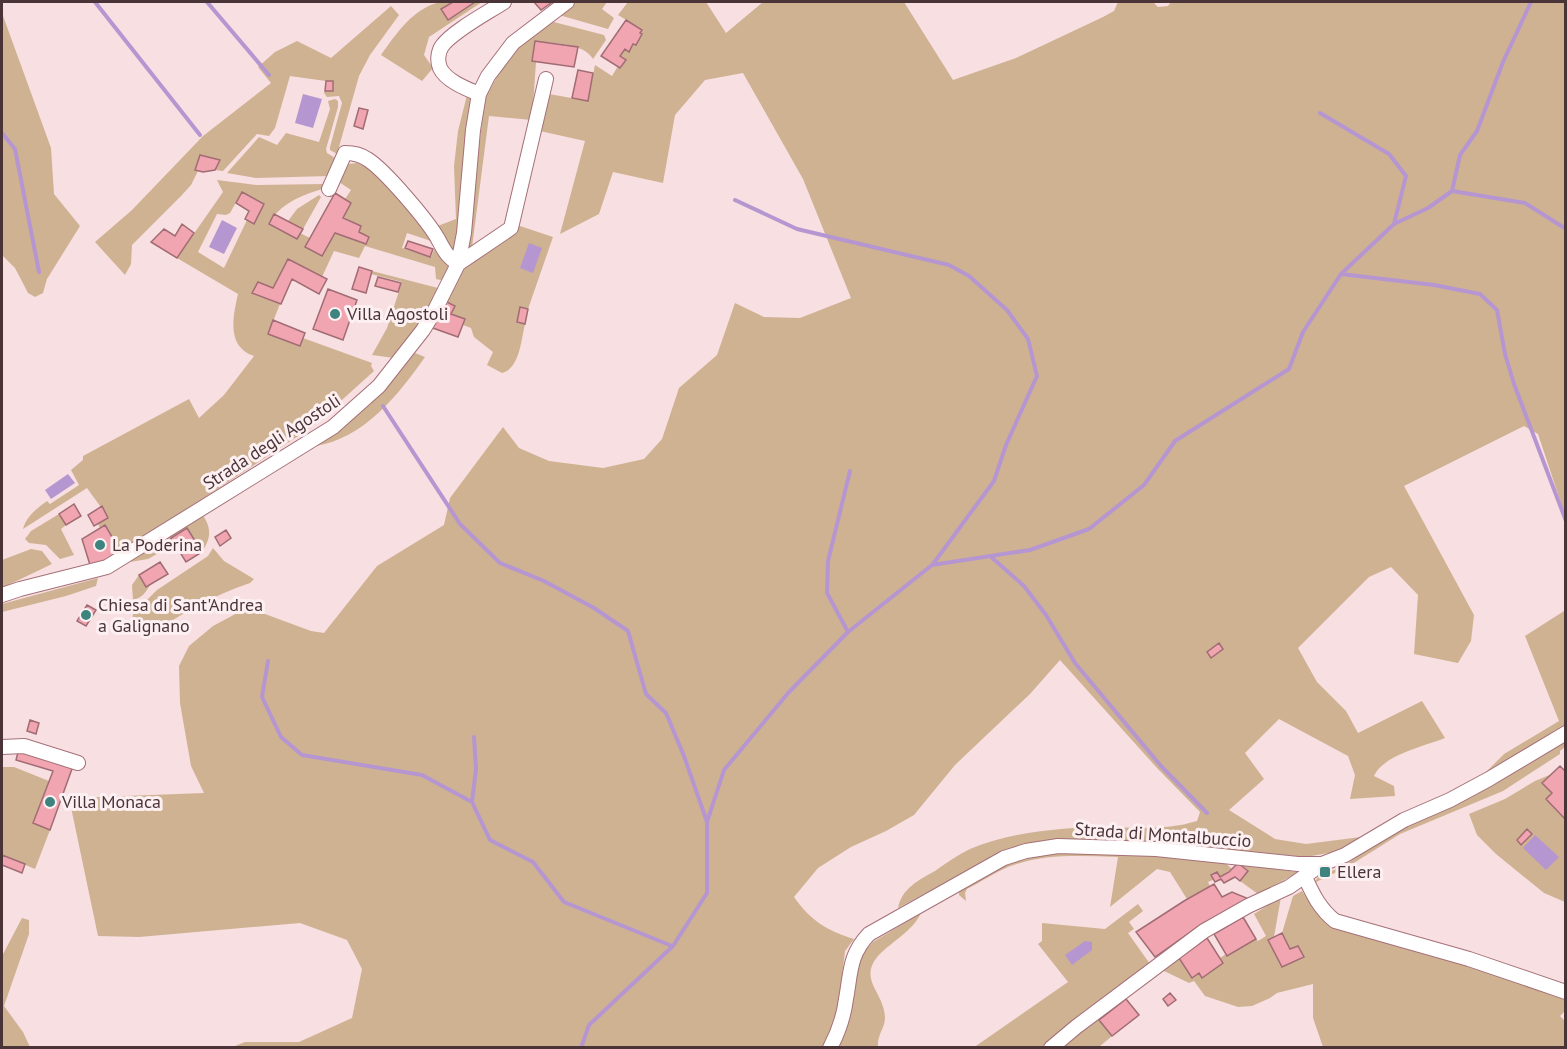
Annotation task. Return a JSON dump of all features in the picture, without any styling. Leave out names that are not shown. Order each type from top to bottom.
[{"type":"street","points":[[480,94],[457,83],[441,70],[438,58],[440,48],[449,38],[504,2]]},
{"type":"street","name":"Strada degli Agostoli","points":[[2,595],[107,567],[333,427],[372,393],[401,360],[434,312],[458,264],[464,234],[473,130],[480,94],[494,67],[513,43],[567,2]]},
{"type":"street","points":[[329,189],[345,153],[356,153],[368,159],[415,208],[446,255],[458,264],[511,228],[546,79]]},
{"type":"street","name":"Strada di Montalbuccio","points":[[830,1047],[846,1001],[853,954],[860,943],[869,934],[896,918],[1004,858],[1026,851],[1058,846],[1156,849],[1298,864],[1322,864],[1345,855],[1404,820],[1450,800],[1566,733]]},
{"type":"street","points":[[2,747],[24,746],[78,762]]},
{"type":"street","points":[[1051,1047],[1204,931],[1305,877],[1322,864]]},
{"type":"street","points":[[1305,877],[1323,912],[1335,921],[1468,959],[1566,992]]},
{"type":"shaded area","points":[[441,2],[453,2],[441,9],[448,19],[475,2],[482,2],[429,37],[424,55],[433,68],[422,81],[381,55],[406,22],[422,9]]},
{"type":"shaded area","points":[[574,2],[607,2],[602,9],[614,18],[608,29],[559,15]]},
{"type":"shaded area","points":[[628,2],[706,2],[726,33],[763,2],[904,2],[953,80],[1016,58],[1103,17],[1114,11],[1118,2],[1153,2],[1158,7],[1168,6],[1171,2],[1565,2],[1565,515],[1538,434],[1524,426],[1404,486],[1474,615],[1471,641],[1458,663],[1414,654],[1418,595],[1391,567],[1369,577],[1298,648],[1317,682],[1346,711],[1358,733],[1422,701],[1445,738],[1394,757],[1378,769],[1374,776],[1394,786],[1395,796],[1350,799],[1355,775],[1348,756],[1279,719],[1245,753],[1264,779],[1229,810],[1275,839],[1306,844],[1361,837],[1334,852],[1306,857],[1162,843],[1070,839],[1049,841],[1004,851],[898,908],[903,895],[917,881],[970,849],[999,839],[1061,829],[1157,827],[1197,821],[1200,812],[1157,768],[1060,660],[1030,694],[955,765],[914,815],[851,847],[818,868],[794,897],[820,924],[854,939],[845,951],[838,1011],[825,1047],[230,1048],[245,1042],[299,1042],[352,1018],[362,969],[347,940],[300,923],[139,937],[98,936],[72,812],[72,798],[204,793],[191,766],[180,703],[179,666],[189,646],[213,626],[241,611],[265,614],[311,631],[324,633],[377,566],[444,525],[450,498],[503,427],[519,448],[549,461],[603,468],[644,459],[662,439],[679,388],[717,355],[735,303],[764,317],[800,318],[851,298],[803,179],[743,73],[705,80],[675,115],[663,183],[613,172],[599,214],[560,234],[585,141],[540,131],[549,94],[588,101],[595,65],[612,76],[618,66],[621,68],[625,60],[620,56],[625,49],[629,51],[633,44],[636,45],[642,35],[641,29],[618,15]]},
{"type":"shaded area","points":[[391,6],[399,15],[370,55],[359,76],[337,154],[330,150],[330,147],[342,103],[339,96],[327,97],[324,93],[333,91],[333,82],[290,76],[275,128],[269,136],[257,134],[223,171],[215,170],[220,160],[200,155],[195,170],[198,171],[191,185],[132,245],[131,264],[125,275],[95,242],[132,210],[203,136],[271,83],[258,67],[275,52],[297,41],[331,58]]},
{"type":"shaded area","points":[[2,13],[51,148],[54,194],[80,226],[47,279],[43,293],[35,297],[28,293],[15,268],[2,255]]},
{"type":"shaded area","points":[[550,21],[604,35],[606,40],[593,59],[582,49],[535,41],[532,61],[536,62],[532,120],[489,116],[470,249],[467,245],[485,98],[506,61],[517,48]]},
{"type":"shaded area","points":[[303,94],[322,99],[313,128],[295,123]]},
{"type":"shaded area","points":[[467,95],[472,102],[460,233],[453,254],[435,227],[456,219],[454,166],[458,131]]},
{"type":"shaded area","points":[[335,99],[338,101],[338,107],[326,149],[327,153],[335,158],[329,176],[256,178],[227,173],[259,137],[277,145],[286,133],[319,142],[330,109],[328,101]]},
{"type":"shaded area","points":[[357,163],[366,166],[412,213],[431,241],[407,233],[402,248],[431,257],[435,248],[451,263],[445,281],[436,279],[435,267],[365,246],[359,258],[334,251],[322,277],[288,259],[273,288],[258,282],[253,293],[280,304],[268,334],[300,346],[303,338],[372,363],[374,371],[312,427],[121,552],[105,526],[100,528],[98,524],[108,517],[87,488],[23,529],[29,517],[39,507],[47,501],[50,504],[79,485],[71,470],[83,460],[83,456],[189,399],[199,418],[224,395],[254,356],[245,352],[235,338],[233,321],[238,294],[177,258],[223,192],[217,180],[257,185],[324,184],[322,189],[299,197],[285,206],[269,224],[297,239],[300,233],[310,238],[305,247],[322,256],[335,233],[366,244],[369,237],[359,232],[361,226],[343,218],[351,203],[345,199],[351,190],[339,182],[349,164]],"holes":[[[242,192],[264,204],[254,223],[247,220],[224,268],[198,252],[217,214],[230,213]]]},
{"type":"shaded area","points":[[319,195],[321,197],[303,229],[288,221],[297,209]]},
{"type":"shaded area","points":[[222,220],[237,228],[224,254],[209,247]]},
{"type":"shaded area","points":[[517,225],[553,237],[528,309],[520,307],[517,322],[525,324],[519,353],[513,365],[502,373],[487,365],[493,352],[474,337],[471,328],[463,325],[465,319],[451,314],[455,306],[445,301],[461,269]]},
{"type":"shaded area","points":[[529,243],[542,248],[533,273],[520,268]]},
{"type":"shaded area","points":[[372,271],[438,288],[441,291],[432,308],[394,358],[372,355],[387,328],[402,282],[371,274]]},
{"type":"shaded area","points":[[415,353],[425,357],[404,386],[379,413],[349,434],[333,442],[315,446],[369,403]]},
{"type":"shaded area","points":[[68,474],[75,483],[51,499],[45,490]]},
{"type":"shaded area","points":[[59,514],[66,525],[61,529],[74,555],[60,559],[46,545],[29,543],[25,539],[31,531]]},
{"type":"shaded area","points":[[202,514],[209,533],[202,552],[175,544],[148,559],[130,562]]},
{"type":"shaded area","points":[[213,548],[224,561],[254,579],[250,583],[198,606],[149,636],[130,634],[134,608],[141,606],[157,590],[208,556]]},
{"type":"shaded area","points":[[31,549],[42,551],[52,564],[2,588],[2,560]]},
{"type":"shaded area","points":[[139,575],[150,585],[139,598],[133,600],[132,585]]},
{"type":"shaded area","points":[[98,578],[96,586],[2,612],[2,604]]},
{"type":"shaded area","points":[[1564,611],[1565,727],[1485,775],[1504,754],[1559,721],[1525,636]]},
{"type":"shaded area","points":[[1565,740],[1565,747],[1560,754],[1503,791],[1400,834],[1349,866],[1314,883],[1318,877],[1347,864],[1390,833]]},
{"type":"shaded area","points":[[2,767],[14,767],[49,781],[33,823],[50,830],[35,869],[2,855]]},
{"type":"shaded area","points":[[1552,774],[1552,793],[1546,799],[1565,819],[1565,902],[1544,893],[1496,854],[1477,835],[1469,814],[1505,799],[1535,781]]},
{"type":"shaded area","points":[[1535,835],[1559,857],[1546,870],[1523,848]]},
{"type":"shaded area","points":[[1052,853],[1158,854],[1223,861],[1232,869],[1208,882],[1210,886],[1187,899],[1170,872],[1157,869],[1110,907],[1118,857],[1049,857],[1035,859],[998,872],[967,889],[966,901],[959,895],[959,891],[1006,864]]},
{"type":"shaded area","points":[[1240,864],[1297,873],[1258,894],[1240,881],[1248,871]]},
{"type":"shaded area","points":[[1302,891],[1321,915],[1565,998],[1565,1011],[1560,1016],[1565,1021],[1565,1047],[1323,1047],[1313,1018],[1313,984],[1277,993],[1252,1006],[1238,1007],[1205,996],[1194,981],[1189,983],[1162,970],[1179,958],[1192,977],[1199,973],[1202,977],[1223,963],[1220,958],[1226,954],[1227,956],[1256,939],[1258,941],[1266,936],[1254,914],[1281,897],[1274,937],[1268,940],[1282,967],[1303,957],[1298,946],[1290,949],[1282,933],[1293,896]]},
{"type":"shaded area","points":[[1138,904],[1143,911],[1129,922],[1134,929],[1128,933],[1150,964],[1043,1047],[973,1048],[1068,982],[1038,944],[1042,941],[1042,923],[1105,929]]},
{"type":"shaded area","points":[[921,913],[912,926],[883,951],[873,964],[871,979],[884,1008],[885,1017],[878,1047],[838,1048],[853,1002],[859,957],[873,942]]},
{"type":"shaded area","points":[[22,918],[29,920],[29,934],[4,1006],[23,1032],[30,1047],[2,1047],[2,956]]},
{"type":"shaded area","points":[[1085,941],[1092,942],[1092,950],[1072,965],[1065,955]]},
{"type":"shaded area","points":[[1123,995],[1126,999],[1100,1020],[1112,1036],[1099,1047],[1058,1048]]},
{"type":"building","points":[[453,2],[475,2],[448,20],[441,9]]},
{"type":"building","points":[[534,2],[550,2],[551,3],[541,10]]},
{"type":"building","points":[[626,20],[642,30],[640,33],[642,34],[629,52],[625,49],[620,56],[626,60],[620,68],[601,56]]},
{"type":"building","points":[[535,41],[578,47],[574,67],[532,61]]},
{"type":"building","points":[[578,70],[593,73],[588,101],[572,98]]},
{"type":"building","points":[[326,81],[333,81],[333,91],[325,91]]},
{"type":"building","points":[[359,108],[368,110],[363,129],[354,126]]},
{"type":"building","points":[[200,155],[220,160],[215,170],[203,172],[195,170]]},
{"type":"building","points":[[242,192],[264,204],[254,224],[245,219],[249,211],[236,203]]},
{"type":"building","points":[[335,193],[351,203],[343,218],[361,226],[359,232],[369,237],[366,244],[335,233],[322,256],[305,247]]},
{"type":"building","points":[[274,214],[303,229],[297,239],[269,224]]},
{"type":"building","points":[[182,224],[194,233],[177,258],[151,242],[164,229],[175,236]]},
{"type":"building","points":[[408,241],[433,249],[430,257],[405,248]]},
{"type":"building","points":[[288,259],[327,279],[319,294],[292,279],[281,304],[252,293],[258,282],[273,288]]},
{"type":"building","points":[[359,267],[372,271],[366,293],[352,289]]},
{"type":"building","points":[[378,277],[401,283],[398,292],[375,286]]},
{"type":"building","name":"Villa Agostoli","points":[[328,289],[357,300],[343,340],[313,329]]},
{"type":"building","points":[[445,301],[455,306],[451,314],[465,319],[458,337],[430,327]]},
{"type":"building","points":[[520,307],[528,309],[525,324],[517,322]]},
{"type":"building","points":[[273,320],[305,333],[300,346],[268,334]]},
{"type":"building","points":[[74,504],[81,516],[66,525],[59,514]]},
{"type":"building","points":[[102,506],[108,518],[94,526],[88,515]]},
{"type":"building","name":"La Poderina","points":[[105,525],[121,552],[105,562],[90,565],[82,539]]},
{"type":"building","points":[[187,528],[202,552],[186,562],[171,538]]},
{"type":"building","points":[[226,530],[231,538],[220,546],[215,537]]},
{"type":"building","points":[[160,562],[168,574],[146,587],[139,575]]},
{"type":"building","name":"Chiesa di Sant'Andrea a Galignano","points":[[87,605],[96,610],[86,626],[77,621]]},
{"type":"building","points":[[1219,643],[1223,649],[1211,658],[1207,652]]},
{"type":"building","points":[[30,720],[39,723],[36,734],[27,731]]},
{"type":"building","name":"Villa Monaca","points":[[19,748],[73,766],[50,830],[33,823],[53,771],[16,760]]},
{"type":"building","points":[[1560,766],[1566,772],[1565,819],[1546,799],[1552,793],[1542,783]]},
{"type":"building","points":[[1527,829],[1532,834],[1521,845],[1517,840]]},
{"type":"building","points":[[2,855],[25,864],[22,873],[2,865]]},
{"type":"building","points":[[1238,863],[1248,871],[1240,881],[1235,877],[1224,883],[1221,879],[1215,882],[1211,875],[1217,872],[1220,877]]},
{"type":"building","points":[[1214,884],[1222,897],[1232,892],[1249,899],[1202,924],[1155,957],[1136,932]]},
{"type":"building","points":[[1243,917],[1256,939],[1227,956],[1214,934]]},
{"type":"building","points":[[1282,933],[1290,949],[1298,946],[1304,957],[1282,967],[1268,940]]},
{"type":"building","points":[[1207,938],[1223,963],[1202,978],[1199,973],[1192,978],[1179,958]]},
{"type":"building","points":[[1170,993],[1176,1000],[1168,1006],[1163,999]]},
{"type":"building","points":[[1126,999],[1139,1015],[1112,1036],[1099,1020]]},
{"type":"waterway","points":[[95,2],[200,135]]},
{"type":"waterway","points":[[207,2],[269,75]]},
{"type":"waterway","points":[[581,1048],[589,1025],[673,946],[707,893],[707,822],[724,770],[789,692],[848,632],[932,565],[1030,550],[1089,529],[1144,485],[1175,441],[1289,369],[1303,332],[1341,274],[1394,224],[1428,208],[1452,191],[1460,155],[1477,131],[1503,62],[1531,2]]},
{"type":"waterway","points":[[1320,113],[1389,154],[1406,176],[1394,224]]},
{"type":"waterway","points":[[2,133],[15,149],[39,272]]},
{"type":"waterway","points":[[1452,191],[1525,203],[1566,229]]},
{"type":"waterway","points":[[735,200],[797,229],[949,265],[969,276],[1007,310],[1028,339],[1037,376],[1006,445],[994,481],[933,564]]},
{"type":"waterway","points":[[1341,274],[1434,285],[1480,294],[1497,310],[1505,354],[1514,384],[1566,521]]},
{"type":"waterway","points":[[383,406],[460,524],[500,563],[544,581],[594,608],[628,631],[646,694],[666,713],[707,822]]},
{"type":"waterway","points":[[848,632],[827,593],[828,561],[850,471]]},
{"type":"waterway","points":[[990,556],[1024,586],[1046,615],[1075,663],[1161,766],[1207,813]]},
{"type":"waterway","points":[[268,661],[262,697],[281,737],[302,755],[422,775],[472,802],[490,840],[533,862],[564,902],[672,946]]},
{"type":"waterway","points":[[472,802],[476,769],[474,737]]},
{"type":"place","name":"Villa Agostoli","points":[[335,314]]},
{"type":"place","name":"La Poderina","points":[[100,545]]},
{"type":"place","name":"Chiesa di Sant'Andrea a Galignano","points":[[86,615]]},
{"type":"place","name":"Villa Monaca","points":[[50,802]]},
{"type":"place","name":"Ellera","points":[[1325,872]]}]
